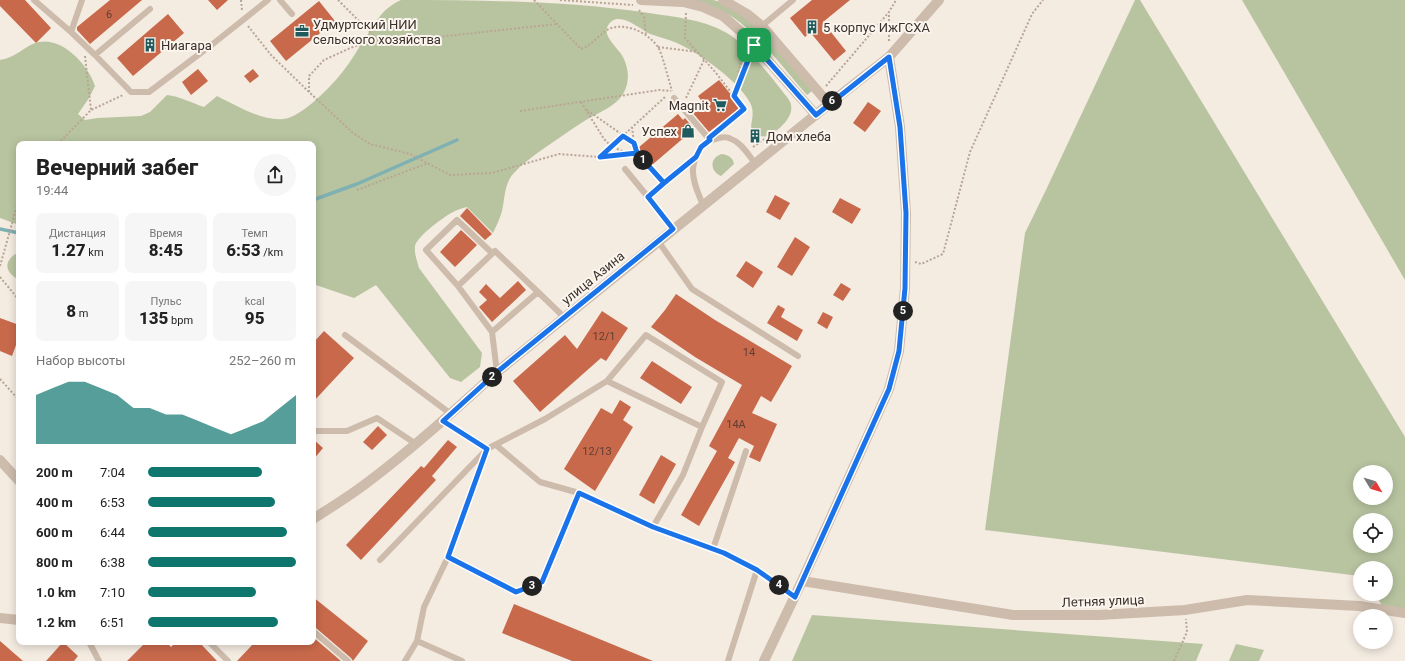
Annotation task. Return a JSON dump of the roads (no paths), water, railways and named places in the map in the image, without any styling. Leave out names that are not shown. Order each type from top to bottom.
[{"type":"street","points":[[641,0],[683,2],[703,7],[723,16],[736,26],[754,45],[816,115]]},
{"type":"street","points":[[723,0],[747,14],[762,26],[828,104]]},
{"type":"street","name":"улица Азина","points":[[316,517],[363,486],[416,444],[497,372],[828,104],[889,57],[939,0]]},
{"type":"street","points":[[764,661],[795,597],[889,389],[899,351],[905,288],[906,213],[900,127],[889,57]]},
{"type":"street","points":[[0,460],[16,478]]},
{"type":"street","name":"Летняя улица","points":[[802,581],[1013,615],[1099,616],[1185,610],[1248,600],[1359,606],[1405,612]]},
{"type":"street","points":[[0,618],[16,620]]},
{"type":"lane","points":[[34,0],[71,32],[131,92],[149,92],[268,0]]},
{"type":"lane","points":[[71,32],[82,0]]},
{"type":"lane","points":[[256,0],[260,6]]},
{"type":"lane","points":[[280,0],[292,14]]},
{"type":"lane","points":[[762,26],[793,0]]},
{"type":"lane","points":[[95,55],[150,9]]},
{"type":"lane","points":[[674,98],[710,139]]},
{"type":"lane","points":[[703,205],[693,171],[696,157],[701,147],[710,139],[723,137],[732,139],[739,144],[755,163]]},
{"type":"lane","points":[[625,169],[648,197],[696,157]]},
{"type":"lane","points":[[492,253],[457,220],[426,250],[458,286],[492,332],[497,372]]},
{"type":"lane","points":[[658,241],[692,289],[798,356]]},
{"type":"lane","points":[[458,286],[495,251],[565,318]]},
{"type":"lane","points":[[492,332],[538,292]]},
{"type":"lane","points":[[345,335],[451,414]]},
{"type":"lane","points":[[380,560],[487,449],[545,419],[607,381],[646,335],[722,382],[683,475],[653,527]]},
{"type":"lane","points":[[607,381],[702,427]]},
{"type":"lane","points":[[316,431],[347,431],[377,418],[416,444]]},
{"type":"lane","points":[[443,421],[487,449]]},
{"type":"lane","points":[[496,445],[540,482],[579,493],[653,527],[724,553],[757,570],[795,597]]},
{"type":"lane","points":[[405,661],[417,641],[424,607],[448,557],[487,449]]},
{"type":"lane","points":[[713,550],[746,451]]},
{"type":"lane","points":[[448,557],[516,592],[542,582],[579,493]]},
{"type":"lane","points":[[728,661],[757,570]]},
{"type":"lane","points":[[316,634],[348,661]]},
{"type":"lane","points":[[417,641],[462,661]]},
{"type":"lane","points":[[91,645],[99,661]]},
{"type":"lane","points":[[212,645],[228,661]]},
{"type":"waterway","points":[[316,199],[357,184],[457,140]]},
{"type":"waterway","points":[[0,229],[16,232]]},
{"type":"place","name":"5 корпус ИжГСХА","points":[[812,27]]},
{"type":"place","name":"Удмуртский НИИ сельского хозяйства","points":[[302,31]]},
{"type":"place","name":"Ниагара","points":[[150,45]]},
{"type":"place","name":"Magnit","points":[[720,105]]},
{"type":"place","name":"Успех","points":[[688,131]]},
{"type":"place","name":"Дом хлеба","points":[[755,136]]}]
